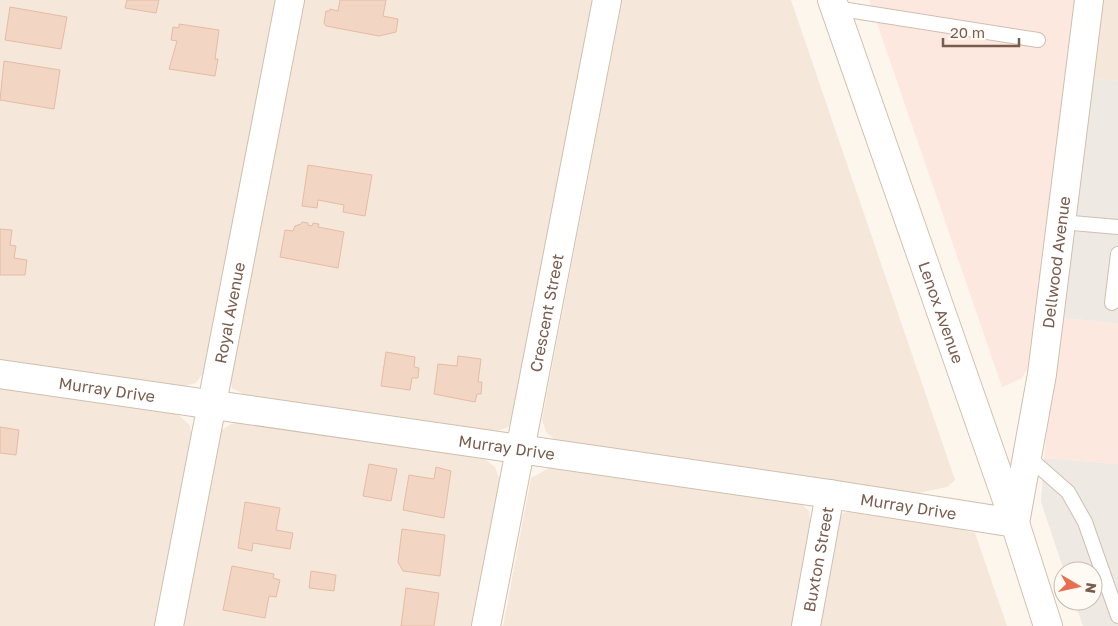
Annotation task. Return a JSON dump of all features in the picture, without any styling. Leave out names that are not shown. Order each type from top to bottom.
[{"type":"street","name":"Royal Avenue","points":[[169,626],[290,0]]},
{"type":"street","name":"Crescent Street","points":[[486,626],[607,0]]},
{"type":"street","name":"Dellwood Avenue","points":[[1015,523],[1042,374],[1089,0]]},
{"type":"street","name":"Lenox Avenue","points":[[833,4],[1015,523],[1048,626]]},
{"type":"street","name":"Murray Drive","points":[[0,374],[830,494],[1015,523]]},
{"type":"street","name":"Buxton Street","points":[[806,626],[830,494]]},
{"type":"lane","points":[[833,4],[1038,40]]},
{"type":"lane","points":[[1061,222],[1118,226]]},
{"type":"lane","points":[[1112,303],[1118,254]]},
{"type":"lane","points":[[1027,456],[1068,492],[1085,522],[1118,616]]},
{"type":"shaded area","points":[[0,0],[278,0],[208,366],[196,383],[184,386],[0,360]]},
{"type":"shaded area","points":[[299,0],[594,0],[514,416],[508,427],[495,432],[247,396],[232,388],[228,368]]},
{"type":"shaded area","points":[[622,0],[791,0],[955,480],[947,487],[908,495],[556,441],[546,432],[542,419]]},
{"type":"shaded area","points":[[869,0],[1079,0],[1033,361],[1021,379],[1002,387]]},
{"type":"shaded area","points":[[1099,0],[1118,0],[1118,81],[1090,78]]},
{"type":"shaded area","points":[[1090,78],[1118,81],[1118,324],[1059,317]]},
{"type":"shaded area","points":[[1059,317],[1118,324],[1118,464],[1044,458]]},
{"type":"shaded area","points":[[0,388],[177,413],[190,426],[193,443],[157,626],[0,626]]},
{"type":"shaded area","points":[[244,422],[482,457],[495,467],[500,480],[472,626],[178,626],[220,431],[231,424]]},
{"type":"shaded area","points":[[1044,458],[1118,464],[1118,626],[1083,626],[1078,611],[1103,611],[1103,561],[1061,561],[1041,502]]},
{"type":"shaded area","points":[[549,468],[598,472],[799,502],[809,511],[811,530],[793,626],[503,626],[531,478]]},
{"type":"shaded area","points":[[852,509],[911,516],[975,533],[1007,626],[817,626],[836,526],[842,514]]},
{"type":"building","points":[[127,0],[159,0],[156,13],[125,8]]},
{"type":"building","points":[[340,0],[386,0],[383,16],[398,19],[396,32],[379,36],[326,26],[324,23],[326,11],[330,9],[338,11]]},
{"type":"building","points":[[10,7],[67,17],[61,49],[5,40]]},
{"type":"building","points":[[179,24],[219,30],[215,59],[218,59],[215,76],[169,69],[177,41],[171,40],[173,27],[179,28]]},
{"type":"building","points":[[4,61],[60,70],[54,109],[0,100]]},
{"type":"building","points":[[308,165],[372,175],[365,216],[343,212],[344,205],[318,200],[317,208],[302,206]]},
{"type":"building","points":[[302,222],[312,226],[313,223],[319,224],[318,227],[344,232],[338,268],[280,257],[285,230],[293,231],[295,226]]},
{"type":"building","points":[[0,229],[12,230],[10,245],[16,246],[14,258],[27,260],[25,275],[0,275]]},
{"type":"building","points":[[386,352],[415,357],[414,367],[419,368],[418,378],[412,378],[410,390],[381,386]]},
{"type":"building","points":[[458,356],[481,359],[478,382],[482,382],[481,394],[477,394],[475,402],[434,394],[438,364],[457,366]]},
{"type":"building","points":[[0,427],[19,430],[16,455],[0,453]]},
{"type":"building","points":[[369,464],[397,469],[391,501],[363,496]]},
{"type":"building","points":[[436,467],[451,471],[444,518],[403,510],[409,475],[434,479]]},
{"type":"building","points":[[245,502],[280,508],[276,530],[293,533],[290,549],[253,543],[252,551],[238,548]]},
{"type":"building","points":[[402,529],[445,535],[440,576],[403,571],[398,562]]},
{"type":"building","points":[[232,566],[274,574],[273,578],[280,580],[276,597],[269,596],[265,618],[223,610]]},
{"type":"building","points":[[311,571],[336,575],[334,591],[309,588]]},
{"type":"building","points":[[406,588],[439,593],[434,626],[401,626]]}]
